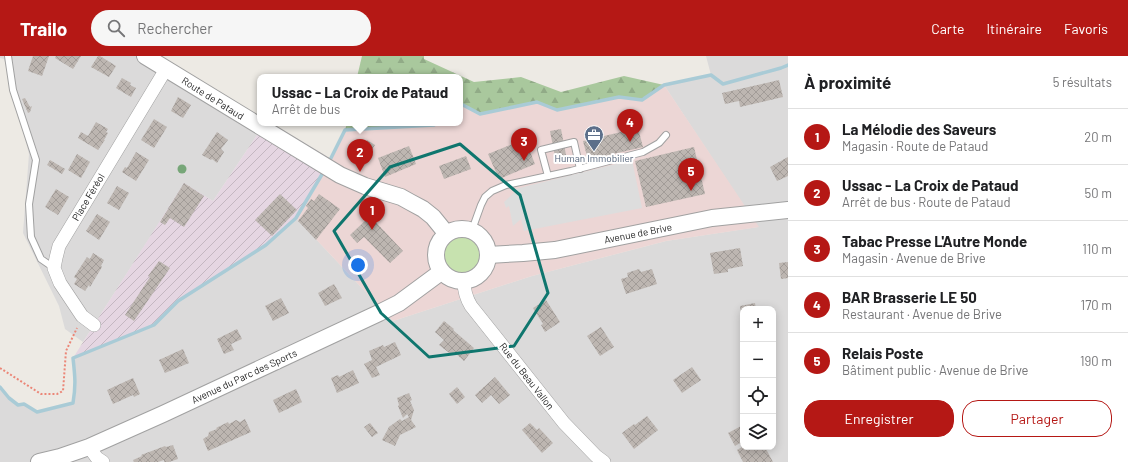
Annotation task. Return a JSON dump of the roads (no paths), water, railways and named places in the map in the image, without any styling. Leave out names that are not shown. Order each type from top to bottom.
[{"type":"street","name":"Route de Pataud","points":[[145,56],[257,124]]},
{"type":"street","name":"Place Féréol","points":[[54,268],[59,246],[166,69]]},
{"type":"street","name":"Route de Pataud","points":[[260,126],[352,181],[401,198],[424,210],[433,217],[446,233]]},
{"type":"street","name":"Avenue de Brive","points":[[488,255],[555,250],[712,218],[788,210]]},
{"type":"street","points":[[462,228],[472,230],[481,236],[486,245],[488,255],[487,262],[481,273],[470,280],[455,281],[441,272],[436,264],[436,247],[440,239],[451,230],[462,228]]},
{"type":"street","points":[[54,268],[60,283],[82,316],[94,325]]},
{"type":"street","name":"Avenue du Parc des Sports","points":[[39,462],[60,457],[89,447],[170,411],[379,313],[399,302],[441,272]]},
{"type":"street","name":"Rue du Beau Vallon","points":[[464,281],[466,298],[472,306],[564,423],[596,456],[604,462]]},
{"type":"street","points":[[89,447],[97,458],[103,462]]},
{"type":"lane","points":[[8,56],[13,90],[36,160],[29,204],[31,237],[41,259],[54,268]]},
{"type":"lane","points":[[472,230],[481,204],[485,197],[492,191],[506,185],[580,169],[643,152],[659,143],[666,135]]},
{"type":"lane","points":[[548,176],[541,150],[574,142],[580,169]]},
{"type":"waterway","points":[[463,105],[480,114],[537,102],[557,110],[619,97],[642,100],[664,85],[711,75],[723,84],[788,65]]},
{"type":"waterway","points":[[328,164],[345,130],[416,126]]},
{"type":"waterway","points":[[0,387],[9,398],[18,405],[24,404],[37,412],[73,403],[75,391],[73,358],[154,325],[178,301],[266,245],[296,218],[324,171]]},
{"type":"place","name":"BAR Brasserie LE 50","points":[[630,142]]},
{"type":"place","name":"Human Immobilier","points":[[594,152]]},
{"type":"place","name":"Tabac Presse L'Autre Monde","points":[[524,161]]},
{"type":"place","name":"Ussac - La Croix de Pataud","points":[[360,172]]},
{"type":"place","name":"Relais Poste","points":[[691,191]]},
{"type":"place","name":"La Mélodie des Saveurs","points":[[372,230]]}]
